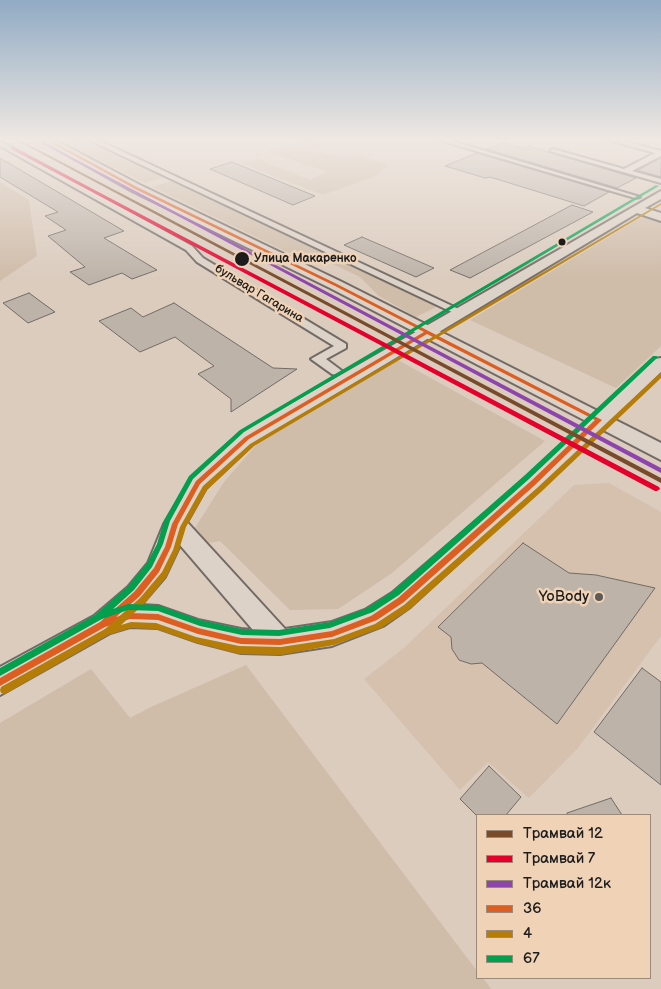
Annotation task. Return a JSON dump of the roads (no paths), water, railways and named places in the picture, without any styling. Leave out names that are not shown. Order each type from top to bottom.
[{"type":"main road","points":[[133,186],[336,285],[661,452]]},
{"type":"main road","points":[[0,682],[103,624],[137,594],[157,570],[168,547],[175,524],[198,483],[247,438],[427,332],[636,204],[661,194]]},
{"type":"main road","points":[[636,204],[661,217]]},
{"type":"main road","points":[[103,624],[130,616],[158,617],[198,631],[240,641],[280,642],[332,634],[374,618],[401,600],[533,483],[661,363]]},
{"type":"main road","points":[[175,524],[280,642]]},
{"type":"street","name":"бульвар Гагарина","points":[[78,186],[189,248],[200,260],[342,346],[317,359],[336,371]]},
{"type":"street","points":[[191,186],[460,312]]},
{"type":"street","points":[[582,186],[636,204]]},
{"type":"tram line","name":"7","points":[[84,186],[657,489]]},
{"type":"tram line","name":"12","points":[[104,186],[661,481]]},
{"type":"tram line","name":"12к","points":[[123,186],[661,471]]},
{"type":"place","name":"Улица Макаренко","points":[[242,259]]},
{"type":"place","name":"YoBody","points":[[599,597]]}]
